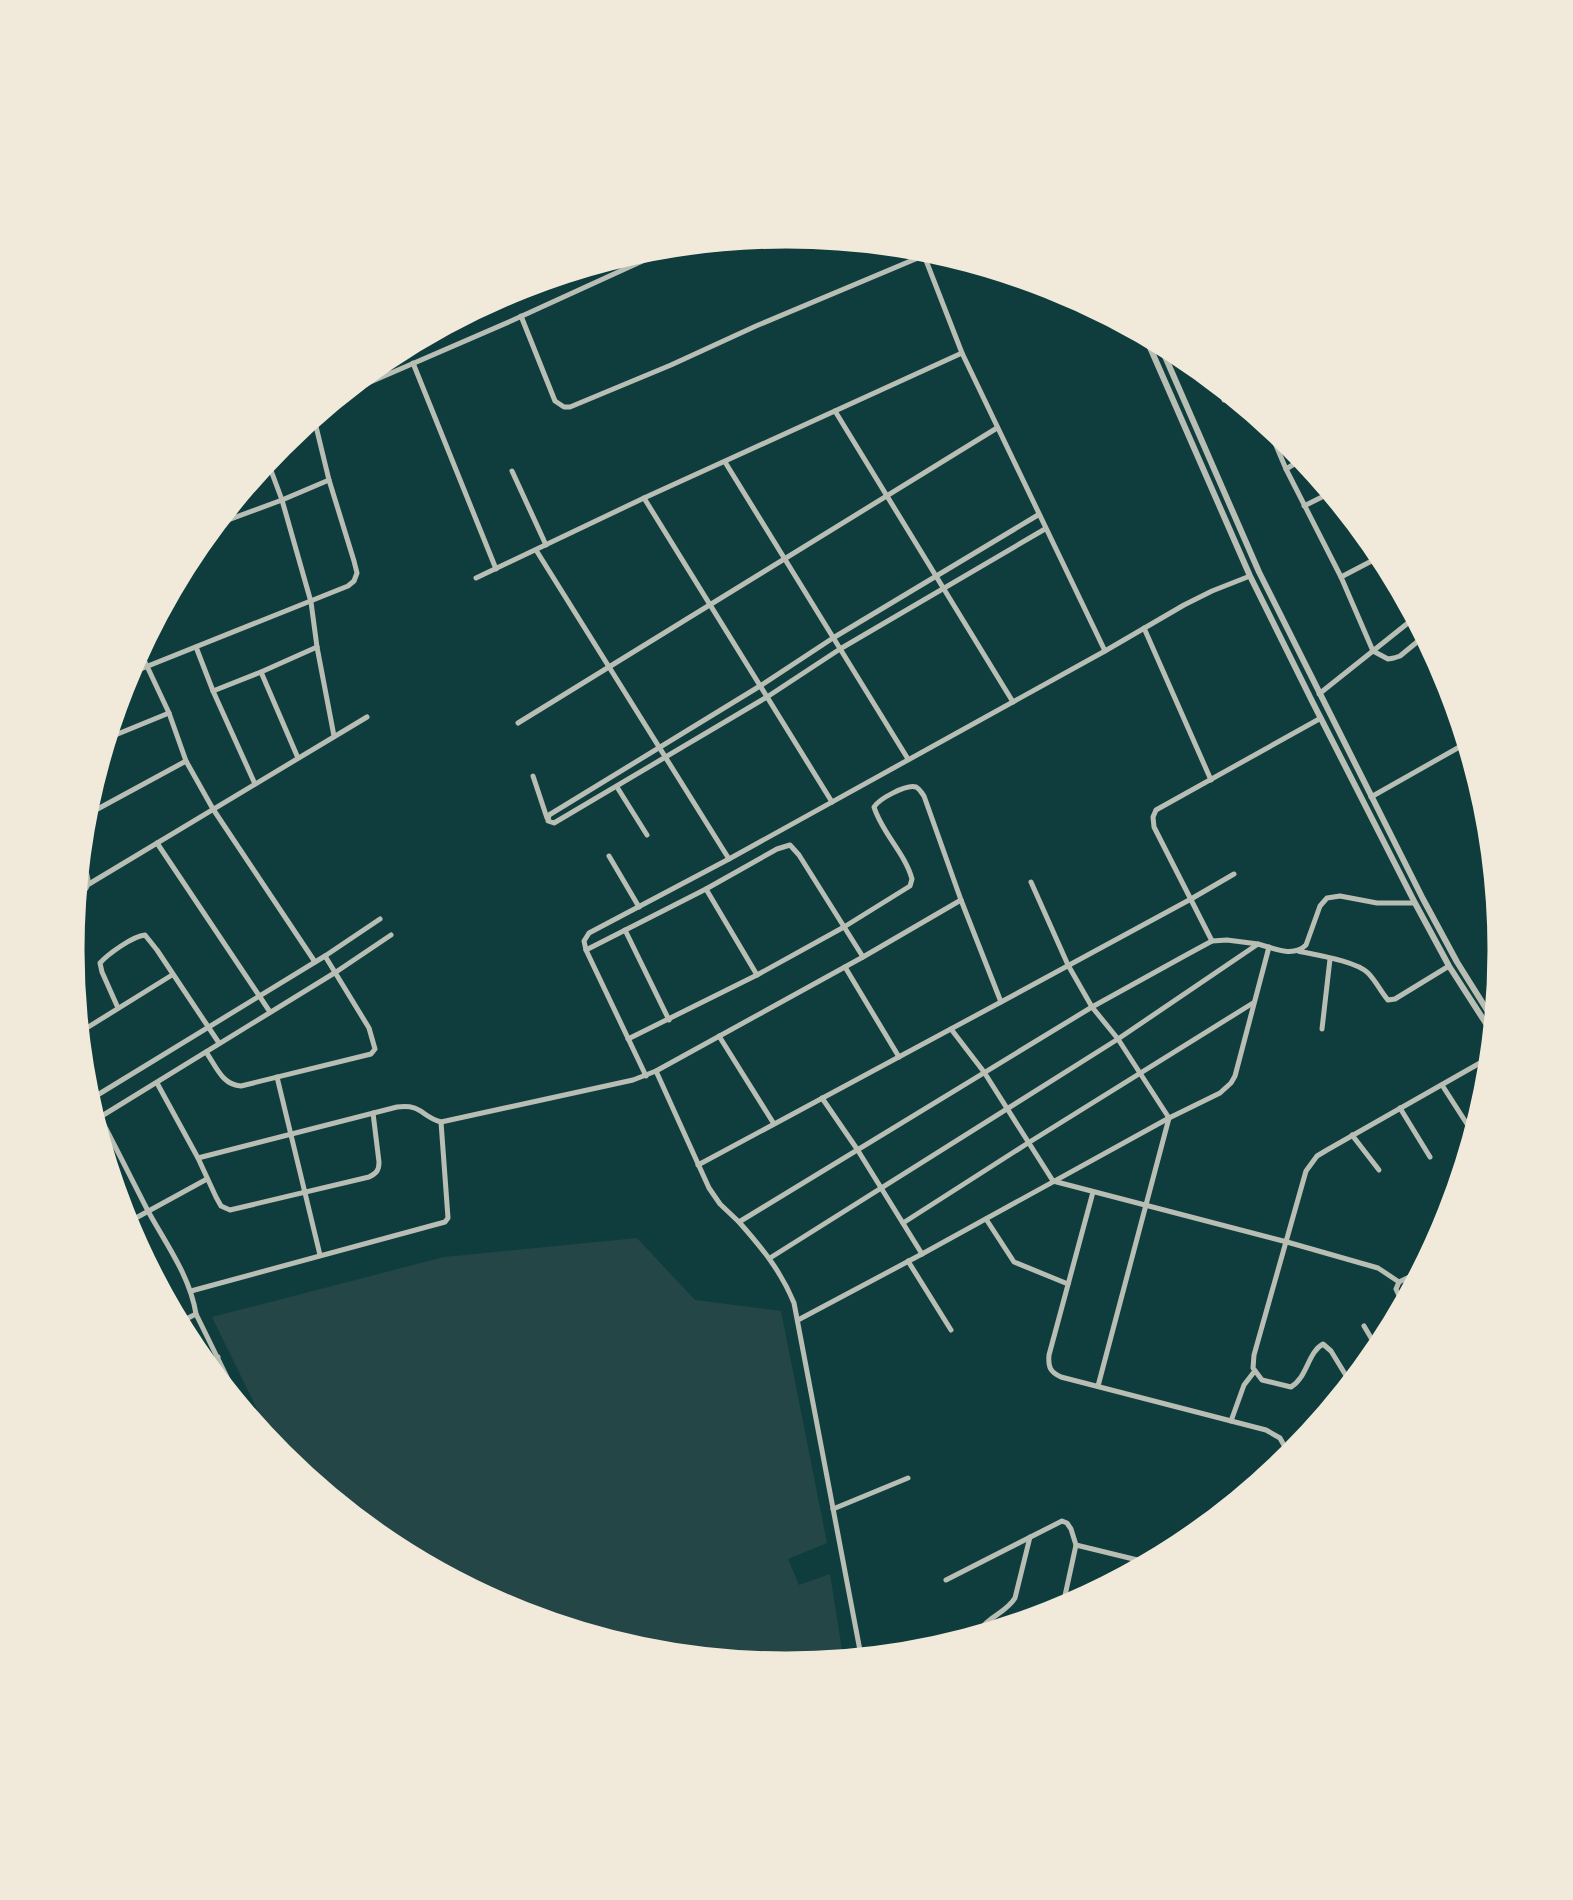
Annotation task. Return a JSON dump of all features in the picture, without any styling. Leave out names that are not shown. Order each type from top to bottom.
[{"type":"street","points":[[522,316],[555,401],[564,407],[570,407],[920,257]]},
{"type":"street","points":[[365,384],[649,258]]},
{"type":"street","points":[[926,259],[962,353],[1105,651]]},
{"type":"street","points":[[1149,344],[1250,576],[1321,719],[1449,966],[1488,1027]]},
{"type":"street","points":[[476,578],[962,353]]},
{"type":"street","points":[[1164,354],[1259,572],[1319,694],[1451,952],[1490,1009]]},
{"type":"street","points":[[413,363],[496,569]]},
{"type":"street","points":[[835,411],[1013,702]]},
{"type":"street","points":[[139,669],[311,602],[354,581],[357,573],[315,424]]},
{"type":"street","points":[[518,723],[997,428]]},
{"type":"street","points":[[1273,439],[1341,577],[1373,651],[1388,659],[1394,658],[1421,639]]},
{"type":"street","points":[[725,462],[908,759]]},
{"type":"street","points":[[1286,469],[1297,463]]},
{"type":"street","points":[[271,469],[311,602],[334,736]]},
{"type":"street","points":[[512,471],[546,545]]},
{"type":"street","points":[[226,520],[329,480]]},
{"type":"street","points":[[1304,506],[1326,495]]},
{"type":"street","points":[[644,498],[832,802]]},
{"type":"street","points":[[547,818],[834,638],[1038,515]]},
{"type":"street","points":[[533,776],[547,818],[554,823],[767,698],[840,649],[943,587],[1045,529]]},
{"type":"street","points":[[536,550],[729,859]]},
{"type":"street","points":[[1341,577],[1375,559]]},
{"type":"street","points":[[646,1076],[586,950],[584,941],[589,933],[729,859],[1212,591],[1250,576]]},
{"type":"street","points":[[1319,694],[1411,621]]},
{"type":"street","points":[[1144,628],[1211,779]]},
{"type":"street","points":[[196,647],[254,784]]},
{"type":"street","points":[[213,691],[261,673],[317,647]]},
{"type":"street","points":[[144,659],[169,713],[186,761],[214,809],[314,962]]},
{"type":"street","points":[[261,673],[298,758]]},
{"type":"street","points":[[114,735],[169,713]]},
{"type":"street","points":[[83,892],[89,884],[367,717]]},
{"type":"street","points":[[1212,941],[1154,827],[1153,817],[1156,810],[1321,719]]},
{"type":"street","points":[[1371,797],[1462,746]]},
{"type":"street","points":[[94,811],[186,761]]},
{"type":"street","points":[[617,787],[647,835]]},
{"type":"street","points":[[628,1039],[757,975],[903,891],[912,882],[909,869],[874,807],[879,801],[907,787],[918,788],[924,796],[1001,1002]]},
{"type":"street","points":[[157,843],[270,1012]]},
{"type":"street","points":[[586,950],[706,889],[777,849],[790,845],[863,957]]},
{"type":"street","points":[[609,856],[639,907]]},
{"type":"street","points":[[85,874],[89,884]]},
{"type":"street","points":[[698,1165],[1234,874]]},
{"type":"street","points":[[1031,882],[1068,965],[1092,1007],[1118,1039],[1169,1118],[1098,1385]]},
{"type":"street","points":[[706,889],[757,975]]},
{"type":"street","points":[[1298,951],[1306,945],[1320,906],[1327,898],[1340,896],[1377,903],[1415,903]]},
{"type":"street","points":[[198,1157],[397,1107],[413,1106],[431,1119],[441,1122],[646,1076],[961,900]]},
{"type":"street","points":[[96,1095],[326,956],[380,919]]},
{"type":"street","points":[[625,930],[669,1020]]},
{"type":"street","points":[[118,1008],[100,963],[142,935],[147,937],[219,1044]]},
{"type":"street","points":[[101,1116],[391,936]]},
{"type":"street","points":[[739,1223],[1092,1007],[1212,941],[1258,944],[1351,964],[1362,968],[1388,1000],[1395,999],[1449,966]]},
{"type":"street","points":[[770,1258],[1118,1039],[1258,944]]},
{"type":"street","points":[[798,1320],[1169,1118],[1220,1093],[1235,1076],[1269,947]]},
{"type":"street","points":[[206,1052],[231,1086],[241,1086],[371,1054],[375,1049],[369,1028],[326,956]]},
{"type":"street","points":[[1322,1029],[1330,959]]},
{"type":"street","points":[[845,967],[899,1057]]},
{"type":"street","points":[[85,1028],[172,975]]},
{"type":"street","points":[[903,1223],[1254,1002]]},
{"type":"street","points":[[1484,1021],[1488,1019]]},
{"type":"street","points":[[951,1029],[984,1072],[1053,1181],[1378,1268],[1399,1282]]},
{"type":"street","points":[[719,1036],[774,1124]]},
{"type":"street","points":[[1348,1379],[1331,1351],[1323,1344],[1317,1347],[1300,1380],[1291,1388],[1262,1380],[1254,1372],[1254,1355],[1306,1171],[1317,1156],[1483,1061]]},
{"type":"street","points":[[656,1071],[714,1198],[770,1258],[787,1285],[798,1320],[860,1652]]},
{"type":"street","points":[[276,1077],[320,1255]]},
{"type":"street","points":[[157,1083],[198,1157],[221,1206],[230,1210],[369,1177],[377,1172],[379,1162],[373,1114]]},
{"type":"street","points":[[1442,1084],[1469,1127]]},
{"type":"street","points":[[822,1098],[858,1149],[922,1254]]},
{"type":"street","points":[[1400,1108],[1430,1157]]},
{"type":"street","points":[[102,1121],[191,1291],[196,1314],[228,1383]]},
{"type":"street","points":[[191,1291],[443,1223],[447,1220],[441,1122]]},
{"type":"street","points":[[1352,1135],[1379,1170]]},
{"type":"street","points":[[134,1220],[207,1179]]},
{"type":"street","points":[[1093,1192],[1048,1363],[1052,1372],[1060,1377],[1274,1433],[1286,1449]]},
{"type":"street","points":[[986,1219],[1014,1262],[1068,1284]]},
{"type":"street","points":[[908,1261],[951,1330]]},
{"type":"street","points":[[1400,1299],[1396,1289],[1399,1282],[1413,1275]]},
{"type":"street","points":[[185,1319],[196,1314]]},
{"type":"street","points":[[1364,1326],[1374,1342]]},
{"type":"street","points":[[212,1360],[218,1357]]},
{"type":"street","points":[[1231,1421],[1244,1385],[1254,1372]]},
{"type":"street","points":[[833,1509],[908,1478]]},
{"type":"street","points":[[946,1580],[1062,1521],[1071,1529],[1076,1545],[1064,1599]]},
{"type":"street","points":[[980,1629],[1011,1605],[1015,1598],[1030,1537]]},
{"type":"street","points":[[1076,1545],[1140,1561]]},
{"type":"shaded area","points":[[637,1238],[695,1300],[781,1311],[827,1543],[788,1559],[799,1585],[830,1574],[842,1653],[786,1656],[694,1650],[604,1632],[560,1619],[474,1583],[394,1537],[321,1481],[287,1449],[265,1424],[212,1317],[444,1257]]}]
